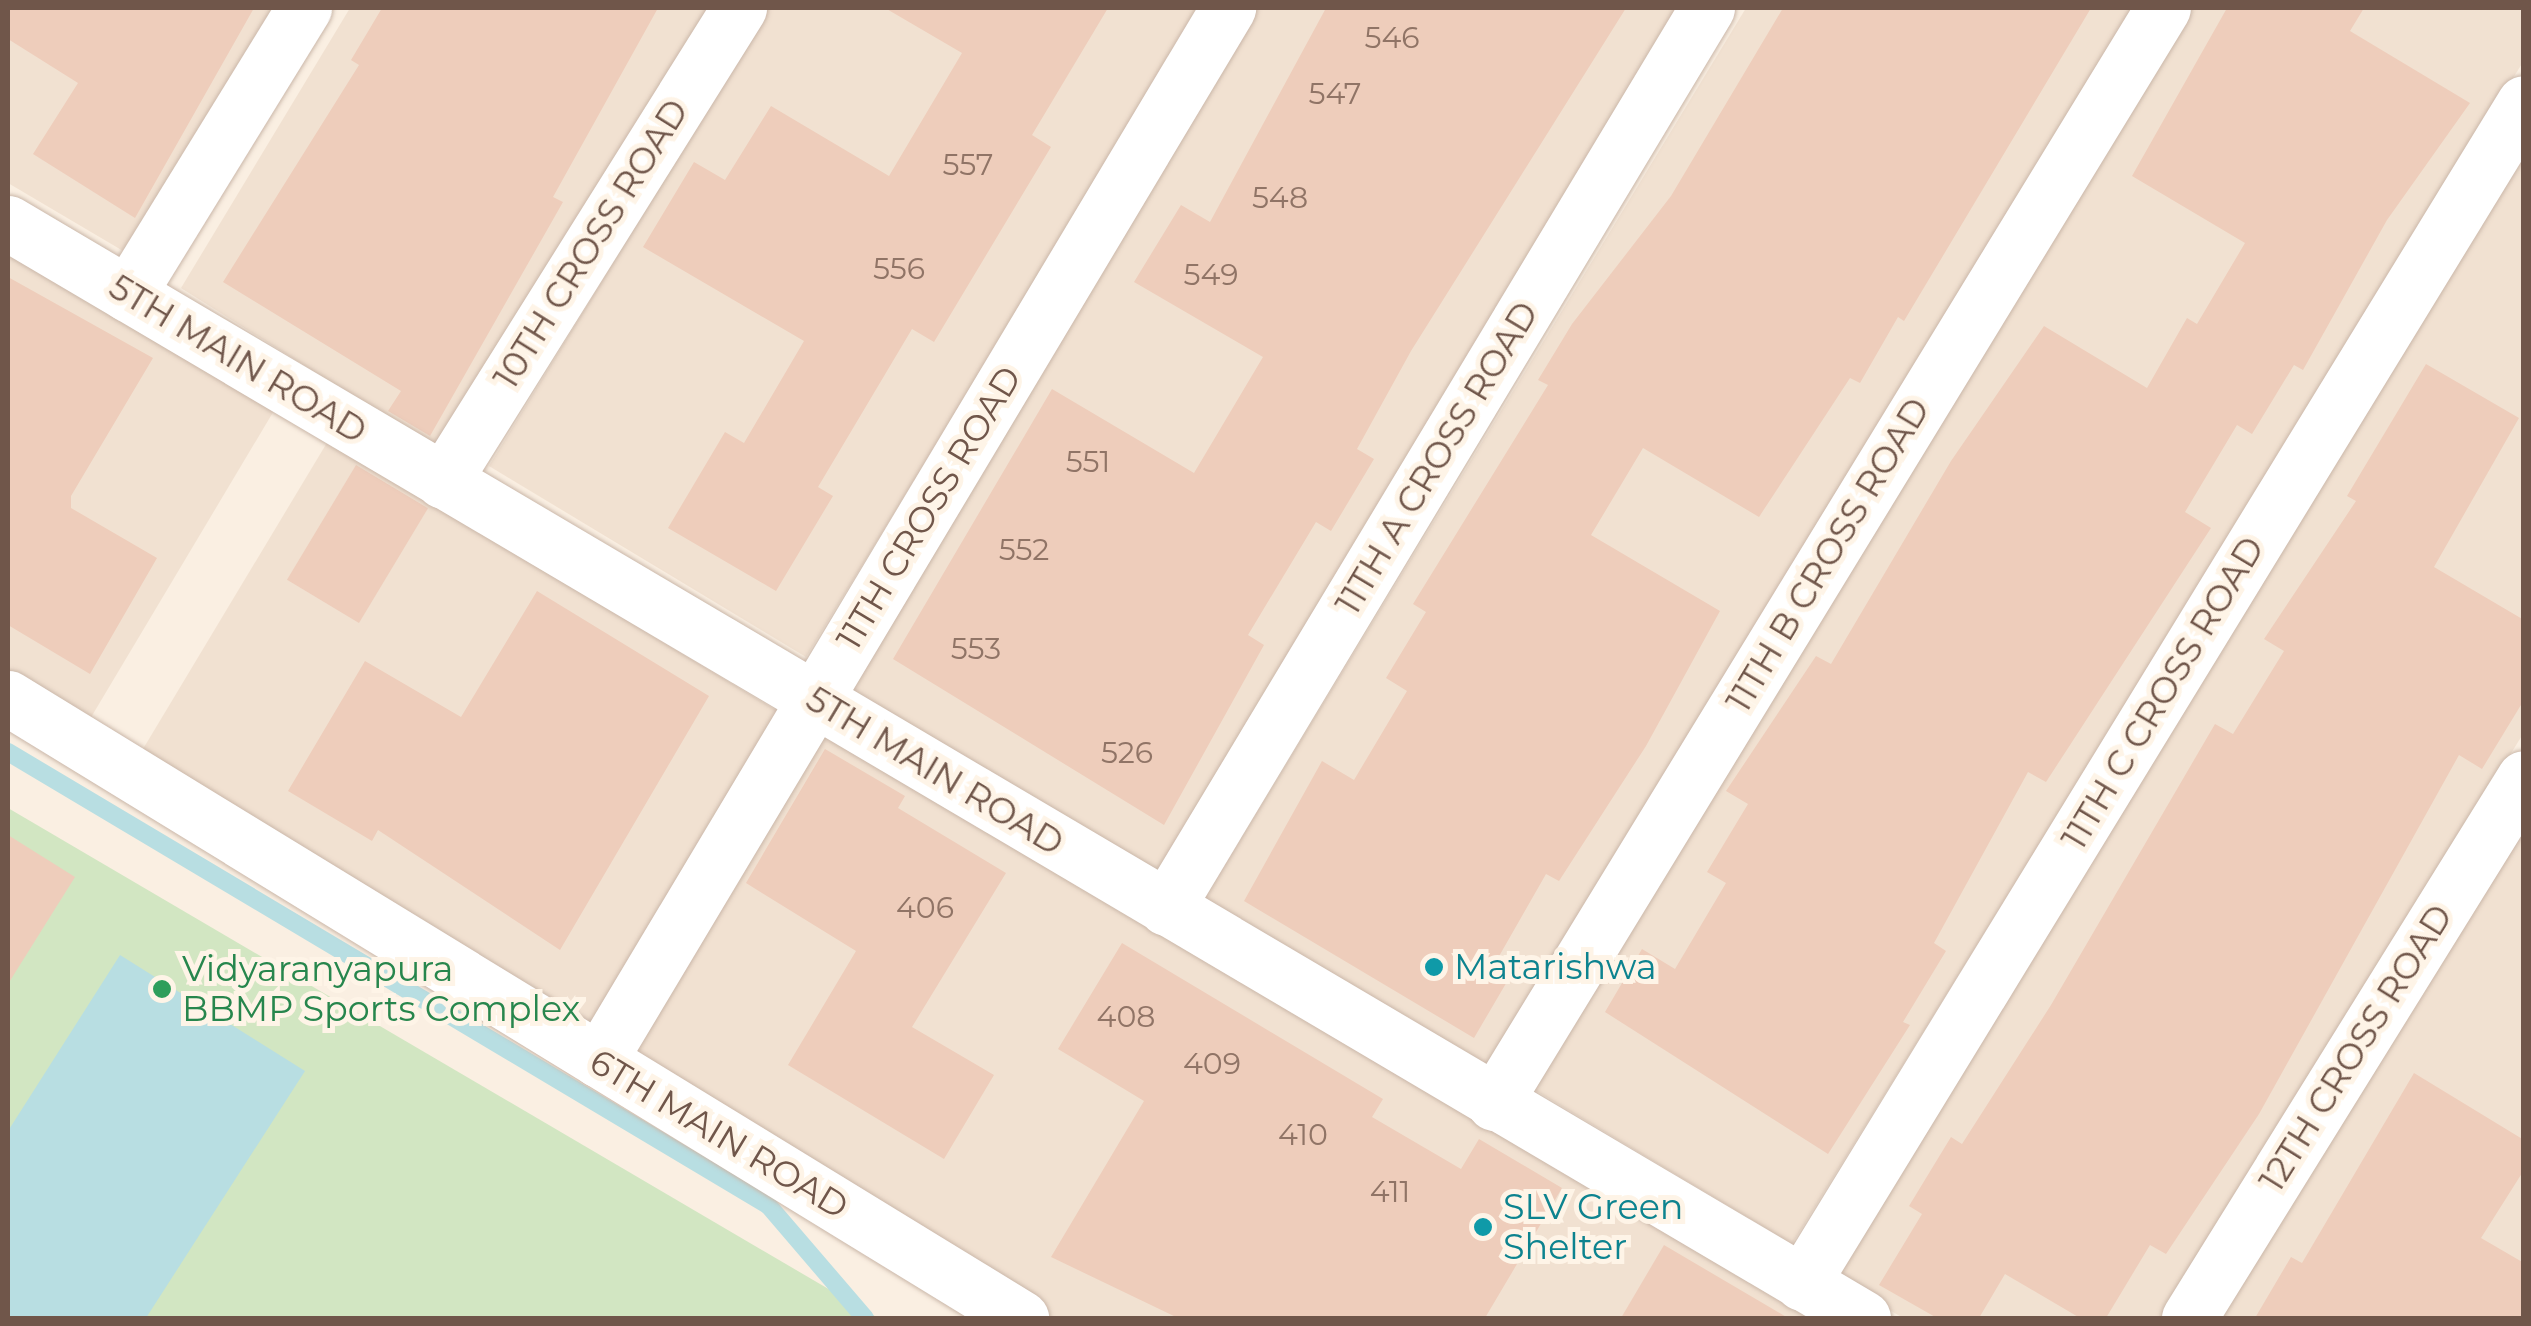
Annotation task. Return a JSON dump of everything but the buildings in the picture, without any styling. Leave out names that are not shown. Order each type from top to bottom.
[{"type":"street","points":[[128,294],[304,8]]},
{"type":"street","name":"10TH CROSS ROAD","points":[[443,481],[739,8]]},
{"type":"street","name":"11TH CROSS ROAD","points":[[599,1060],[1228,8]]},
{"type":"street","name":"11TH A CROSS ROAD","points":[[1166,908],[1707,8]]},
{"type":"street","name":"11TH B CROSS ROAD","points":[[1494,1103],[2162,8]]},
{"type":"street","name":"11TH C CROSS ROAD","points":[[1802,1283],[2524,104]]},
{"type":"street","name":"5TH MAIN ROAD","points":[[8,223],[1863,1318]]},
{"type":"street","name":"6TH MAIN ROAD","points":[[10,705],[1021,1318]]},
{"type":"street","name":"12TH CROSS ROAD","points":[[2189,1318],[2524,778]]},
{"type":"shaded area","points":[[8,8],[278,8],[130,255],[8,183]]},
{"type":"shaded area","points":[[350,8],[714,8],[442,452],[181,288]]},
{"type":"shaded area","points":[[769,8],[1203,8],[806,657],[489,466]]},
{"type":"shaded area","points":[[1251,8],[1685,8],[1164,877],[844,687]]},
{"type":"shaded area","points":[[1746,8],[2133,8],[1489,1068],[1205,898]]},
{"type":"shaded area","points":[[2191,8],[2523,8],[2523,62],[1792,1244],[1528,1086]]},
{"type":"shaded area","points":[[2523,159],[2523,734],[2160,1318],[1903,1318],[1830,1274]]},
{"type":"shaded area","points":[[8,251],[275,409],[90,719],[8,670]]},
{"type":"shaded area","points":[[328,441],[778,711],[585,1033],[135,762]]},
{"type":"shaded area","points":[[824,730],[1808,1318],[1054,1318],[624,1062]]},
{"type":"shaded area","points":[[2523,821],[2523,1318],[2220,1318]]},
{"type":"green space","name":"Vidyaranyapura BBMP Sports Complex","points":[[8,808],[878,1318],[8,1318]]},
{"type":"water","points":[[120,955],[305,1071],[146,1318],[8,1318],[8,1131]]},
{"type":"waterway","points":[[8,752],[768,1205],[865,1318]]},
{"type":"place","name":"Matarishwa","points":[[1434,967]]},
{"type":"place","name":"Vidyaranyapura BBMP Sports Complex","points":[[162,989]]},
{"type":"place","name":"SLV Green Shelter","points":[[1483,1227]]}]
